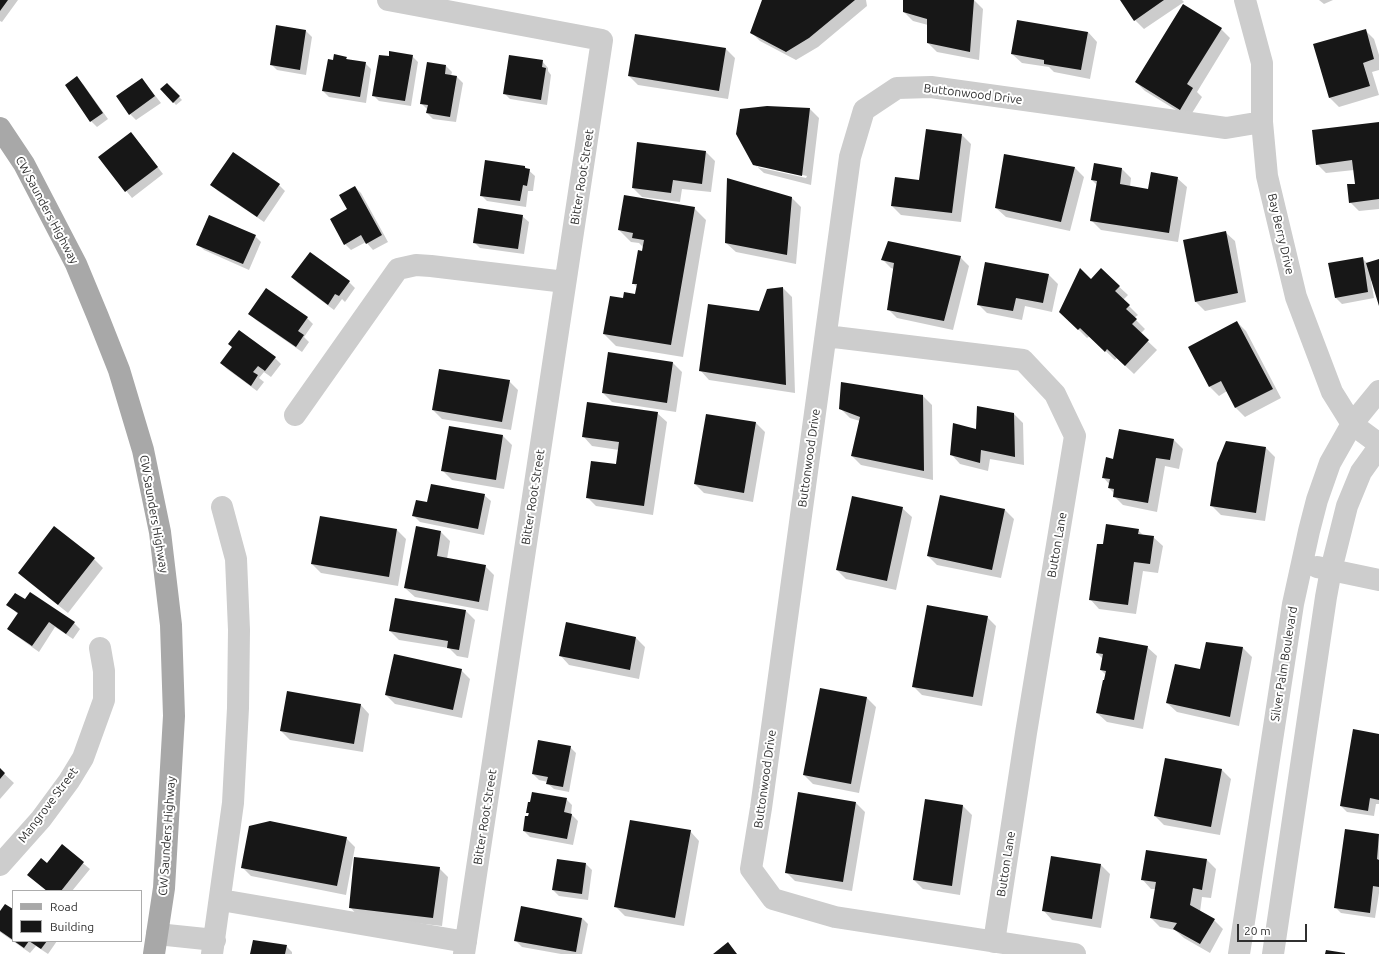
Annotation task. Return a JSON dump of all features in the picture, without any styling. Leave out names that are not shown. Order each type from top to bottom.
[{"type":"main road","name":"CW Saunders Highway","points":[[0,128],[28,171],[76,264],[98,317],[118,370],[143,450],[160,532],[171,625],[174,716],[164,888],[156,944]]},
{"type":"street","name":"Bitter Root Street","points":[[388,0],[602,40],[465,948]]},
{"type":"street","name":"Bay Berry Drive","points":[[1245,0],[1262,63],[1262,122],[1267,176],[1296,297],[1332,392],[1352,424],[1379,444]]},
{"type":"street","name":"Buttonwood Drive","points":[[1075,954],[835,917],[773,899],[750,870],[761,808],[850,157],[864,110],[897,88],[931,87],[1226,128],[1262,122]]},
{"type":"street","points":[[295,415],[398,269],[416,265],[430,266],[565,282]]},
{"type":"street","name":"Button Lane","points":[[826,336],[1024,360],[1055,394],[1075,436],[1026,733],[994,942]]},
{"type":"street","name":"Silver Palm Boulevard","points":[[1239,954],[1293,604],[1301,564],[1317,500],[1330,463],[1352,424],[1379,391]]},
{"type":"street","points":[[1273,954],[1331,570],[1347,506],[1361,472],[1379,447]]},
{"type":"street","points":[[156,944],[214,947],[233,803],[238,708],[236,559],[222,507]]},
{"type":"street","points":[[1301,564],[1379,580]]},
{"type":"street","name":"Mangrove Street","points":[[0,865],[41,819],[69,781],[83,758],[104,700],[104,671],[100,648]]},
{"type":"street","points":[[221,900],[465,948]]},
{"type":"building","points":[[0,0],[8,0],[0,11]]},
{"type":"building","points":[[762,0],[855,0],[809,38],[786,52],[750,33]]},
{"type":"building","points":[[903,0],[974,0],[970,52],[927,43],[927,19],[903,12]]},
{"type":"building","points":[[1120,0],[1164,0],[1134,21]]},
{"type":"building","points":[[1183,4],[1222,28],[1187,84],[1193,88],[1180,110],[1135,82]]},
{"type":"building","points":[[1017,20],[1088,32],[1081,70],[1044,64],[1044,60],[1011,54]]},
{"type":"building","points":[[276,25],[306,30],[300,70],[270,65]]},
{"type":"building","points":[[1366,29],[1374,59],[1363,63],[1370,86],[1329,98],[1313,44]]},
{"type":"building","points":[[635,34],[726,48],[719,91],[628,76]]},
{"type":"building","points":[[389,51],[413,55],[405,101],[372,96],[379,55],[389,56]]},
{"type":"building","points":[[334,54],[347,57],[346,59],[366,62],[360,97],[322,91],[328,59],[333,60]]},
{"type":"building","points":[[509,55],[543,60],[542,67],[546,68],[541,100],[503,94]]},
{"type":"building","points":[[427,62],[446,65],[445,74],[457,76],[450,117],[426,113],[428,105],[420,104]]},
{"type":"building","points":[[77,76],[103,113],[90,122],[65,85]]},
{"type":"building","points":[[142,78],[155,96],[129,115],[116,96]]},
{"type":"building","points":[[167,83],[180,96],[173,103],[160,89]]},
{"type":"building","points":[[767,106],[810,108],[802,176],[753,165],[736,134],[740,109]]},
{"type":"building","points":[[1379,122],[1379,199],[1349,203],[1347,184],[1355,184],[1352,160],[1316,165],[1312,130]]},
{"type":"building","points":[[926,129],[962,134],[952,213],[891,206],[895,177],[919,180]]},
{"type":"building","points":[[131,132],[158,167],[125,192],[98,157]]},
{"type":"building","points":[[637,142],[706,151],[702,184],[673,180],[671,193],[632,188]]},
{"type":"building","points":[[233,152],[280,184],[257,217],[210,185]]},
{"type":"building","points":[[1004,154],[1075,167],[1061,222],[995,208]]},
{"type":"building","points":[[485,160],[525,166],[525,168],[530,169],[527,186],[523,185],[520,201],[480,196]]},
{"type":"building","points":[[1094,163],[1122,168],[1120,184],[1148,189],[1151,172],[1178,177],[1169,233],[1090,221],[1097,181],[1091,180]]},
{"type":"building","points":[[727,178],[792,197],[787,255],[725,243]]},
{"type":"building","points":[[355,186],[382,235],[366,244],[361,235],[344,245],[330,219],[347,209],[339,195]]},
{"type":"building","points":[[624,195],[695,207],[671,345],[603,334],[610,296],[623,298],[624,292],[635,294],[637,284],[632,284],[638,250],[642,251],[644,240],[632,238],[633,233],[618,230]]},
{"type":"building","points":[[478,208],[523,215],[518,249],[473,243]]},
{"type":"building","points":[[209,215],[256,235],[243,264],[196,245]]},
{"type":"building","points":[[1226,231],[1238,293],[1195,302],[1183,240]]},
{"type":"building","points":[[888,241],[961,256],[944,321],[887,310],[894,263],[881,260]]},
{"type":"building","points":[[310,252],[350,281],[339,296],[335,294],[328,305],[291,277]]},
{"type":"building","points":[[1363,257],[1368,292],[1335,298],[1328,263]]},
{"type":"building","points":[[1379,259],[1379,306],[1366,263]]},
{"type":"building","points":[[985,262],[1049,274],[1043,303],[1016,298],[1013,311],[977,305]]},
{"type":"building","points":[[1080,268],[1091,279],[1101,268],[1120,286],[1115,291],[1130,305],[1126,309],[1137,319],[1132,324],[1149,340],[1125,366],[1107,349],[1105,352],[1080,328],[1078,330],[1059,312]]},
{"type":"building","points":[[783,287],[786,385],[699,371],[708,304],[759,311],[767,289]]},
{"type":"building","points":[[266,288],[308,317],[298,331],[304,335],[296,347],[248,314]]},
{"type":"building","points":[[1237,321],[1273,389],[1235,408],[1221,381],[1209,387],[1188,347]]},
{"type":"building","points":[[239,330],[276,357],[265,371],[258,366],[253,372],[258,375],[251,386],[220,363],[232,347],[228,344]]},
{"type":"building","points":[[608,352],[673,362],[667,403],[602,393]]},
{"type":"building","points":[[439,369],[510,380],[502,422],[432,410]]},
{"type":"building","points":[[841,382],[923,395],[924,471],[851,456],[860,417],[839,409]]},
{"type":"building","points":[[587,402],[658,412],[644,506],[586,498],[591,461],[616,464],[619,442],[582,437]]},
{"type":"building","points":[[977,406],[1014,413],[1015,457],[981,450],[980,463],[950,455],[953,423],[976,429]]},
{"type":"building","points":[[706,414],[756,422],[744,493],[694,484]]},
{"type":"building","points":[[449,426],[503,435],[496,480],[441,471]]},
{"type":"building","points":[[1119,429],[1174,439],[1170,460],[1156,458],[1148,503],[1113,497],[1114,489],[1108,488],[1110,479],[1102,478],[1106,457],[1113,459]]},
{"type":"building","points":[[1226,441],[1266,447],[1256,513],[1210,506],[1217,463]]},
{"type":"building","points":[[431,484],[485,494],[478,529],[412,516],[416,500],[427,502]]},
{"type":"building","points":[[940,495],[1005,509],[992,570],[927,556]]},
{"type":"building","points":[[852,496],[903,507],[887,581],[836,570]]},
{"type":"building","points":[[320,516],[397,529],[389,577],[311,564]]},
{"type":"building","points":[[1106,524],[1139,529],[1138,534],[1154,536],[1150,564],[1134,562],[1128,605],[1089,600],[1097,544],[1103,544]]},
{"type":"building","points":[[54,526],[95,558],[58,605],[18,573]]},
{"type":"building","points":[[416,526],[441,531],[437,556],[486,565],[479,602],[404,588]]},
{"type":"building","points":[[30,592],[75,622],[66,634],[49,622],[32,646],[7,629],[18,613],[6,605],[15,593],[25,599]]},
{"type":"building","points":[[395,598],[466,610],[459,650],[447,648],[448,641],[389,631]]},
{"type":"building","points":[[927,605],[988,616],[973,697],[912,687]]},
{"type":"building","points":[[566,622],[636,637],[630,670],[559,656]]},
{"type":"building","points":[[1099,637],[1148,646],[1134,720],[1096,713],[1106,671],[1100,670],[1103,654],[1096,653]]},
{"type":"building","points":[[1206,642],[1243,647],[1230,717],[1166,703],[1175,664],[1200,669]]},
{"type":"building","points":[[394,654],[462,669],[453,710],[385,695]]},
{"type":"building","points":[[820,688],[867,697],[851,784],[803,775]]},
{"type":"building","points":[[287,691],[361,704],[354,744],[280,731]]},
{"type":"building","points":[[1353,729],[1379,734],[1379,800],[1370,798],[1368,811],[1340,806]]},
{"type":"building","points":[[538,740],[571,746],[563,787],[546,784],[548,777],[532,774]]},
{"type":"building","points":[[1165,758],[1222,769],[1211,827],[1154,816]]},
{"type":"building","points":[[0,768],[5,773],[0,779]]},
{"type":"building","points":[[532,792],[567,798],[564,812],[572,814],[567,839],[523,831],[525,816],[528,816],[529,813],[526,813]]},
{"type":"building","points":[[798,792],[856,802],[843,882],[785,873]]},
{"type":"building","points":[[925,799],[963,805],[952,886],[913,880]]},
{"type":"building","points":[[630,820],[691,830],[675,918],[614,907]]},
{"type":"building","points":[[270,821],[347,837],[337,886],[241,868],[249,826]]},
{"type":"building","points":[[1345,829],[1379,834],[1377,859],[1379,860],[1379,887],[1373,886],[1370,913],[1334,908]]},
{"type":"building","points":[[62,844],[84,862],[62,890],[46,890],[27,875],[41,858],[47,863]]},
{"type":"building","points":[[1146,850],[1207,859],[1202,890],[1193,888],[1190,905],[1215,919],[1200,944],[1173,929],[1177,923],[1150,918],[1156,882],[1141,880]]},
{"type":"building","points":[[1051,856],[1101,864],[1092,919],[1042,911]]},
{"type":"building","points":[[354,857],[440,867],[433,918],[349,908]]},
{"type":"building","points":[[557,859],[586,863],[582,894],[552,890]]},
{"type":"building","points":[[5,904],[12,908],[12,939],[0,931],[0,911]]},
{"type":"building","points":[[521,906],[582,918],[576,952],[514,941]]},
{"type":"building","points":[[253,940],[287,945],[285,954],[250,954]]},
{"type":"building","points":[[15,942],[28,942],[24,948]]},
{"type":"building","points":[[30,942],[46,942],[41,949]]},
{"type":"building","points":[[728,942],[737,954],[713,954]]},
{"type":"building","points":[[1326,950],[1345,953],[1345,954],[1325,954]]}]
